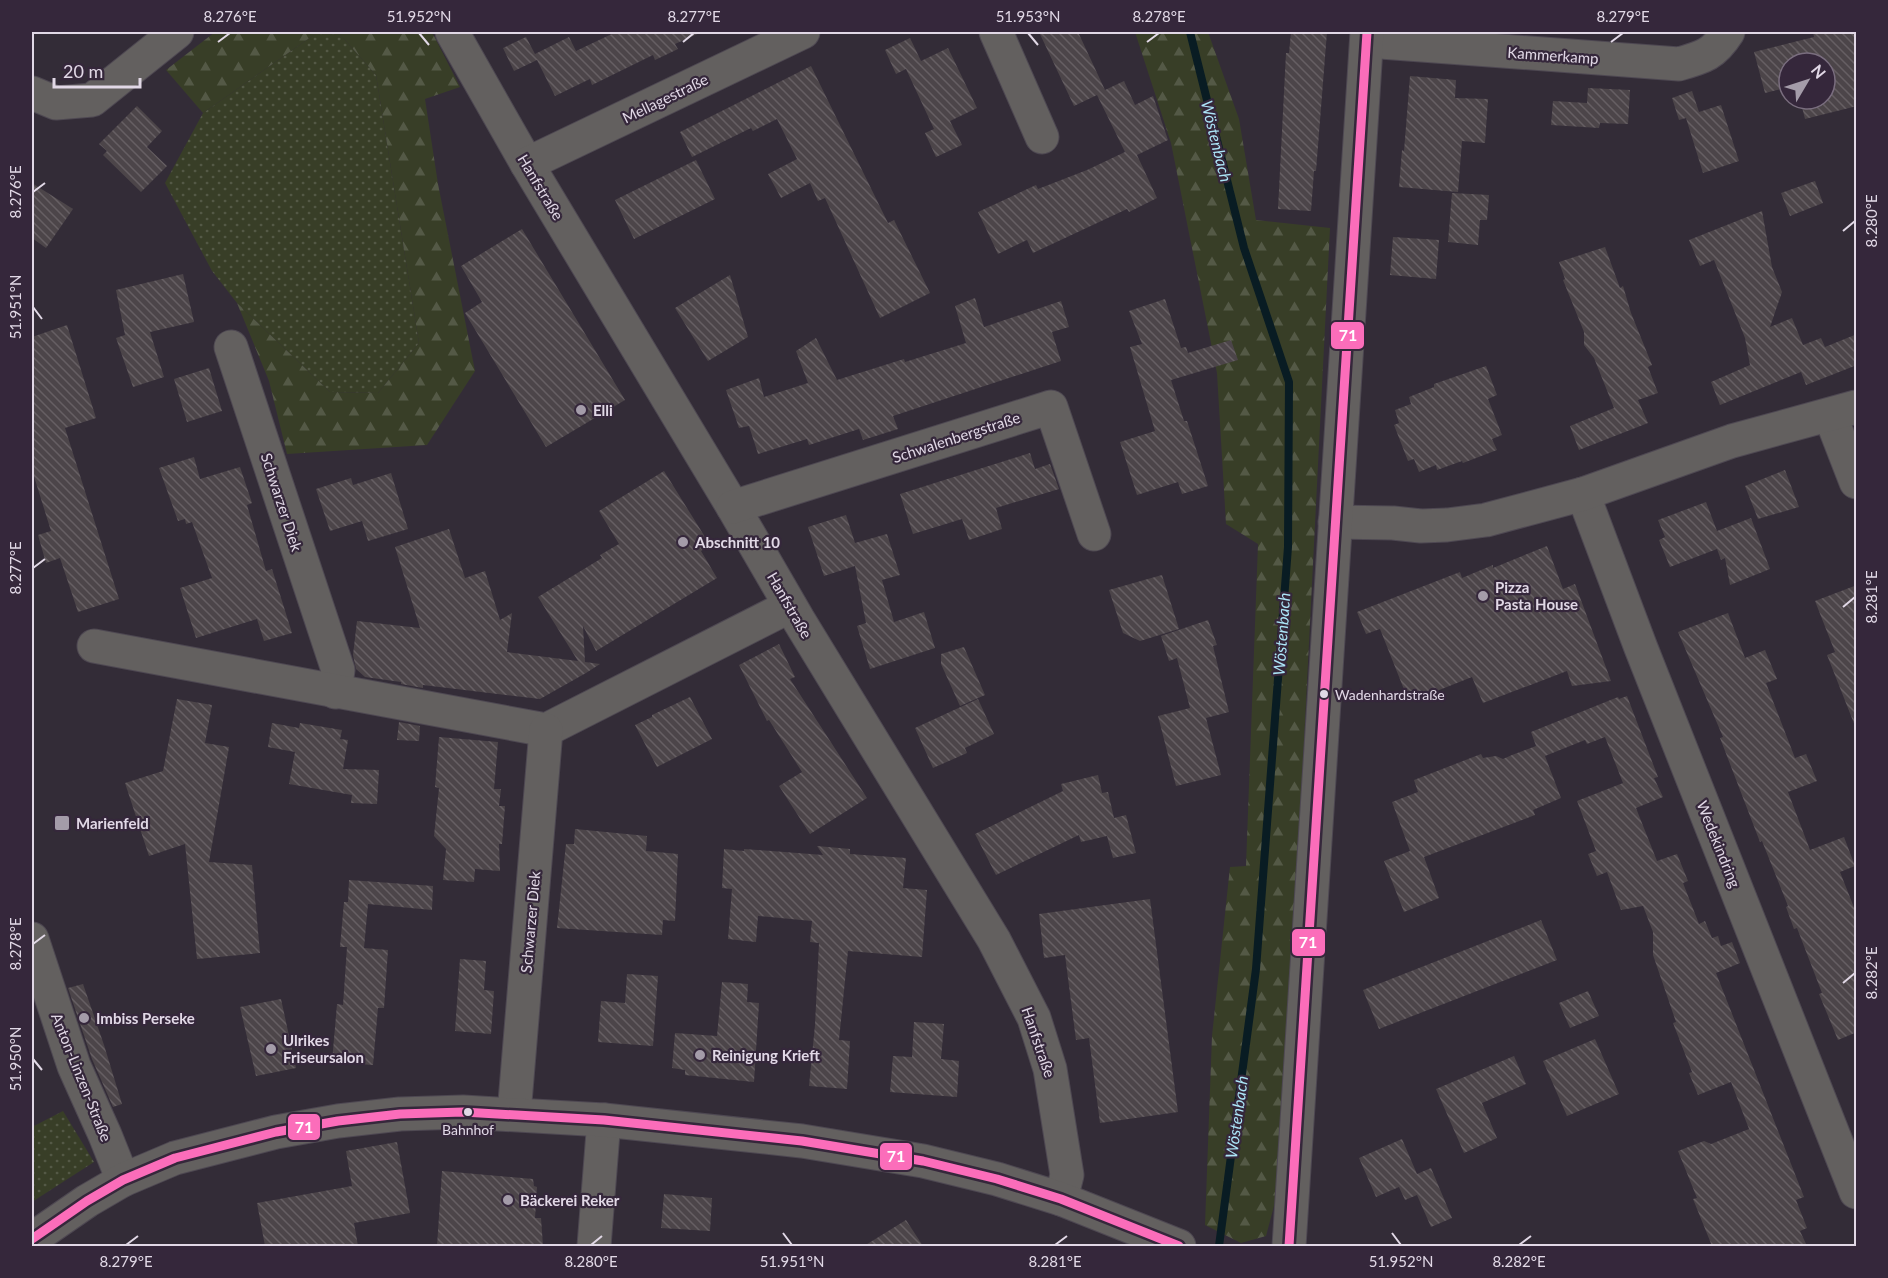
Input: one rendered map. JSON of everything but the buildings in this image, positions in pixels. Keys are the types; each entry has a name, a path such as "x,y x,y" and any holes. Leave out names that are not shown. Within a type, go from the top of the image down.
{"street":[{"name":"Hanfstraße","path":"452,32 527,164 790,606 994,940 1034,1018 1050,1069 1067,1175 1061,1199"},
{"name":"Mellagestraße","path":"527,164 803,32"},
{"path":"996,32 1042,137"},
{"name":"Kammerkamp","path":"1367,36 1679,64 1702,58 1719,46 1728,32"},
{"path":"1289,1246 1367,36"},
{"path":"32,93 56,103 92,100 156,38"},
{"name":"Schwarzer Diek","path":"231,347 338,670 334,692"},
{"name":"Schwalenbergstraße","path":"733,507 1051,407 1094,534"},
{"path":"1335,522 1421,526 1486,520 1583,494 1732,441 1843,411 1857,482"},
{"name":"Wedekindring","path":"1583,494 1641,648 1857,1192"},
{"path":"94,646 546,730 790,606"},
{"name":"Schwarzer Diek","path":"514,1114 546,730"},
{"name":"Anton-Linzen-Straße","path":"32,939 74,1066 123,1180"},
{"path":"32,1239 87,1201 123,1180 175,1158 276,1132 338,1121 400,1114 463,1112 604,1120 802,1141 923,1161 997,1179 1061,1199 1179,1246"},
{"path":"594,1246 604,1120"}],"green space":[{"path":"215,32 318,32 203,113 166,70"},
{"path":"318,32 338,32 376,75 419,343 378,393 330,392 237,303 212,271 165,183 203,113"},
{"path":"338,32 432,32 460,87 425,99 438,184 475,371 427,445 287,454 269,381 237,303 330,392 378,393 419,343 376,75"},
{"path":"1135,32 1208,32 1239,119 1256,220 1330,228 1282,1176 1266,1236 1241,1243 1205,1225 1212,1036 1230,867 1246,866 1258,544 1226,524 1217,373 1171,143"},
{"path":"63,1111 94,1162 32,1202 32,1127"}],"waterway":[{"name":"Wöstenbach","path":"1190,32 1244,248 1289,382 1288,547 1256,969 1219,1246"}],"transit line":[{"name":"71","path":"1289,1246 1367,32"},
{"name":"71","path":"32,1239 87,1201 123,1180 175,1158 276,1132 338,1121 400,1114 463,1112 604,1120 802,1141 923,1161 997,1179 1061,1199 1179,1246"}],"place":[{"name":"Elli","path":"581,410"},
{"name":"Abschnitt 10","path":"683,542"},
{"name":"Pizza Pasta House","path":"1483,596"},
{"name":"Wadenhardstraße","path":"1324,694"},
{"name":"Marienfeld","path":"62,823"},
{"name":"Imbiss Perseke","path":"84,1018"},
{"name":"Ulrikes Friseursalon","path":"271,1049"},
{"name":"Reinigung Krieft","path":"700,1055"},
{"name":"Bahnhof","path":"468,1112"},
{"name":"Bäckerei Reker","path":"508,1200"}]}
